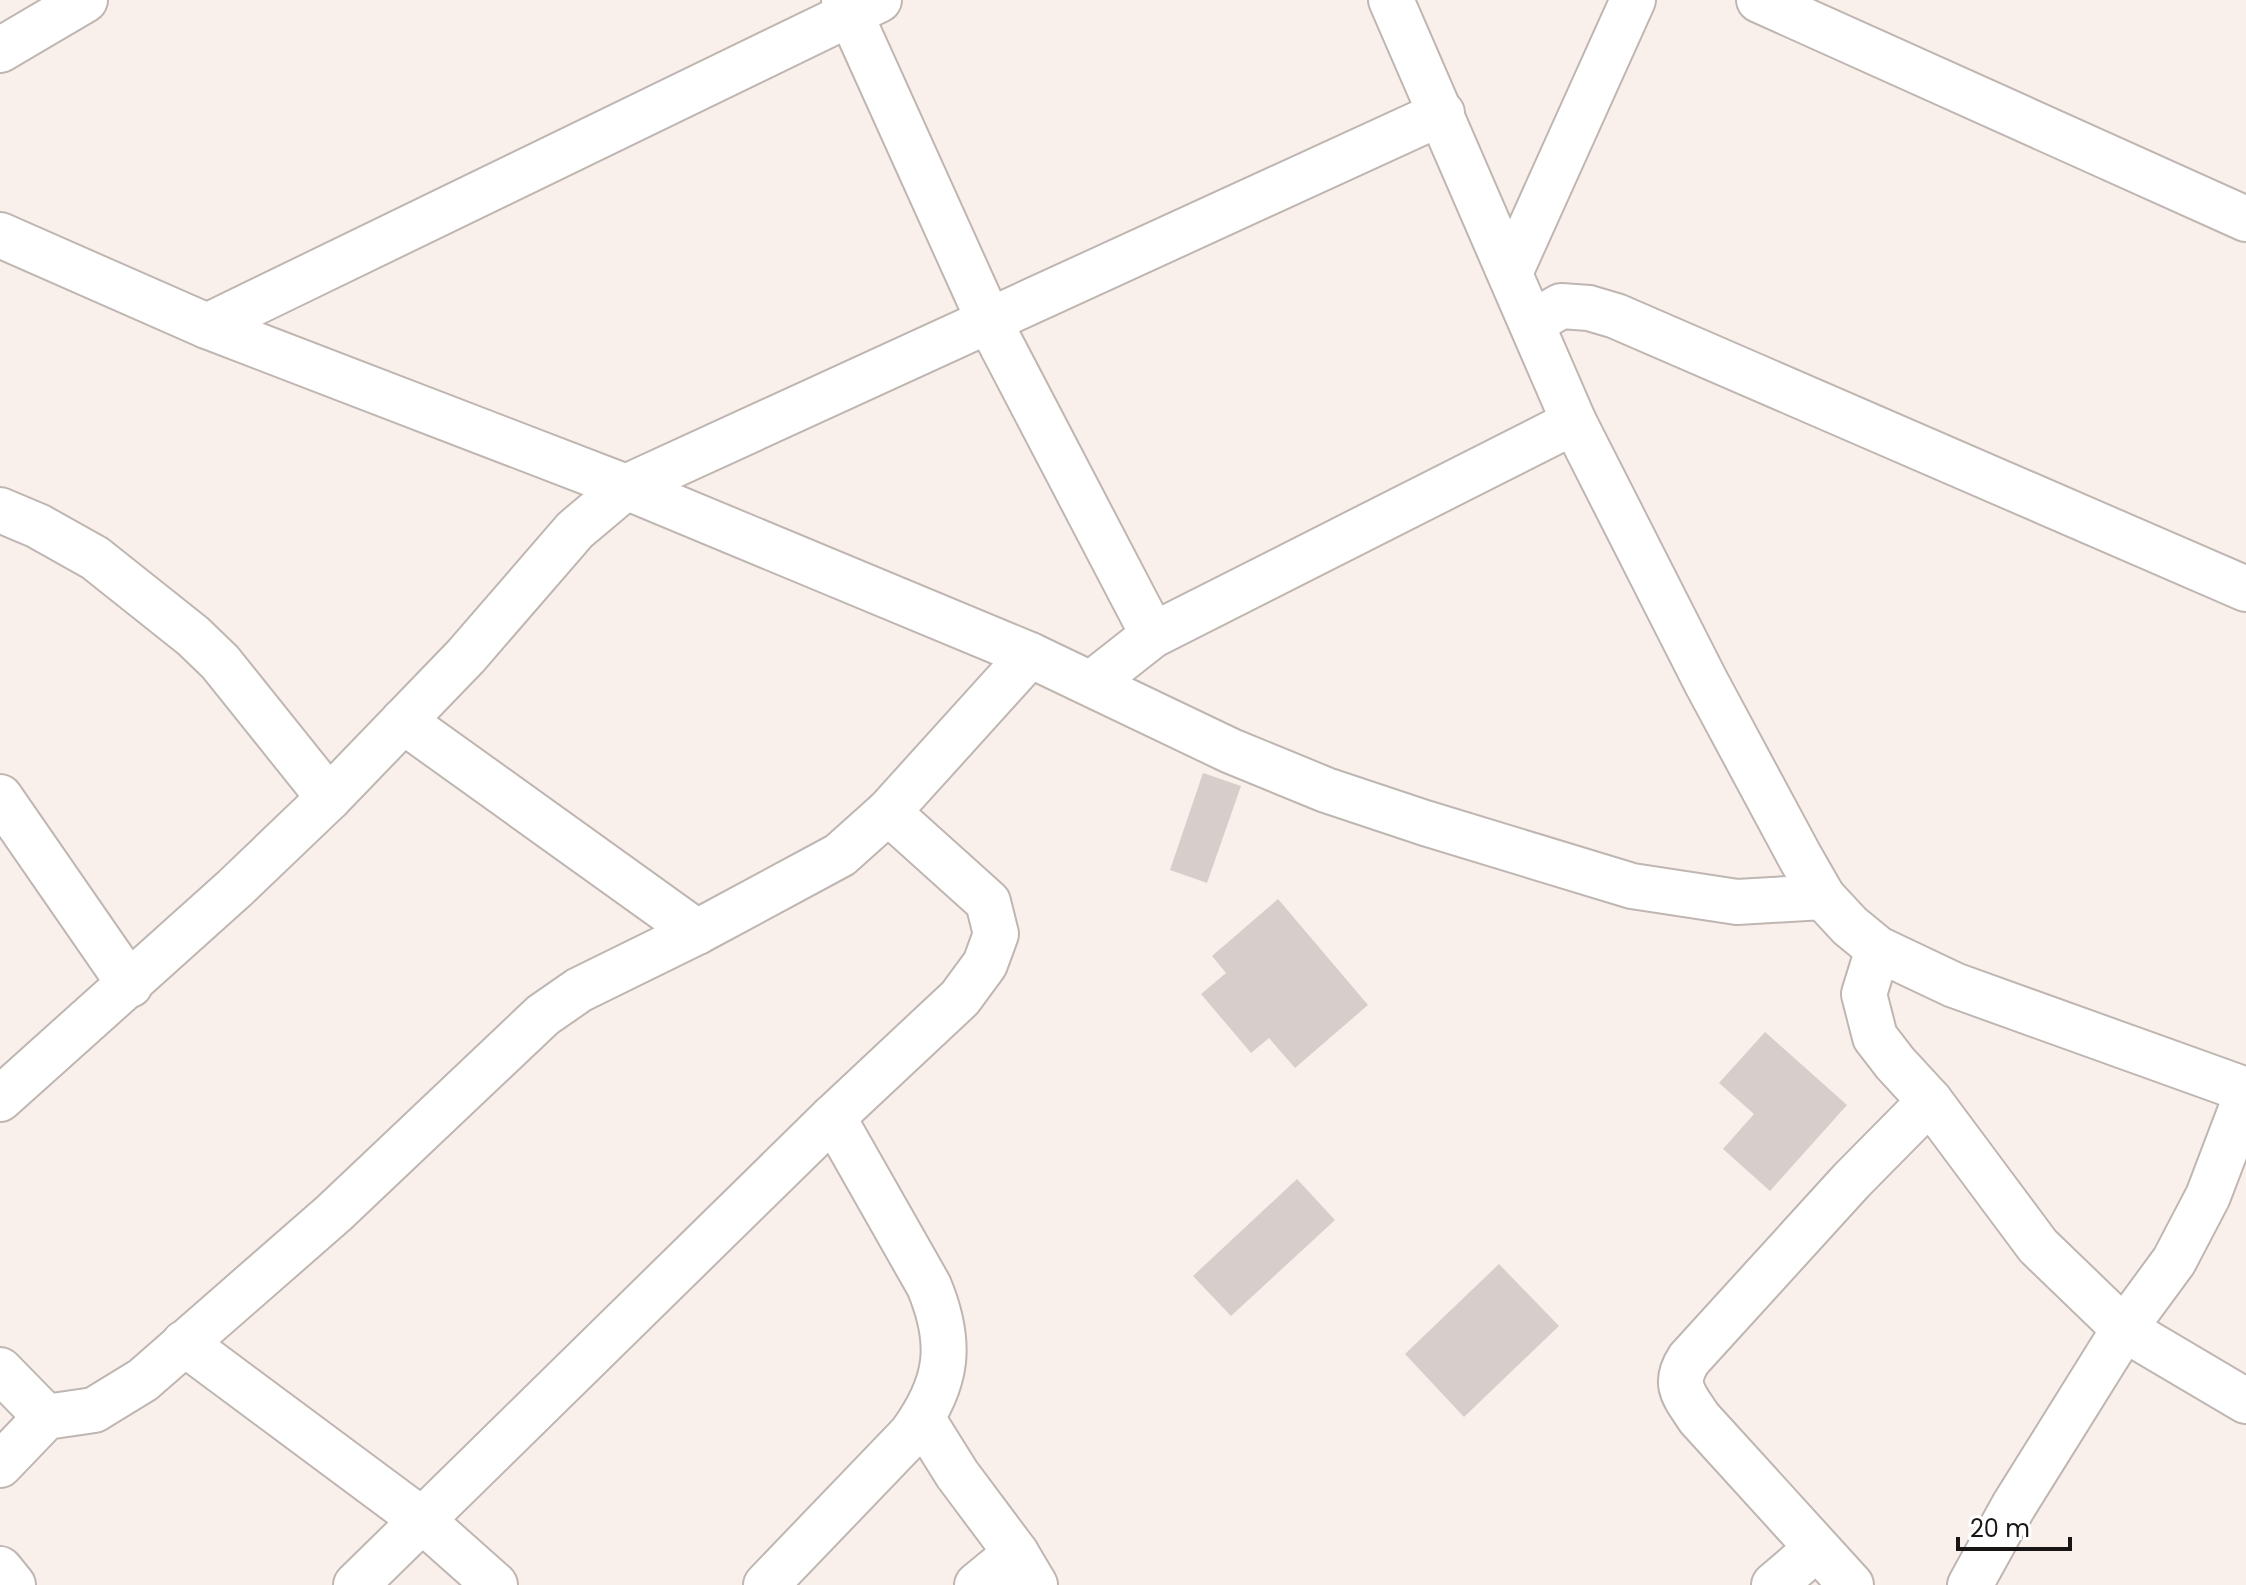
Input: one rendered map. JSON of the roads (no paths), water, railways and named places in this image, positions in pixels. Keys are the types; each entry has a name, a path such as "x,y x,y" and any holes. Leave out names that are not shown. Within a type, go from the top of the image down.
{"street":[{"path":"0,50 85,0"},
{"path":"1391,0 1574,422 1747,760 1823,897 1850,926 1878,949 1954,985 2246,1093 2208,1196 2174,1261 2124,1329 2013,1507 1970,1585"},
{"path":"1510,273 1633,0"},
{"path":"1759,0 2246,219"},
{"path":"207,326 857,4 989,321 1153,635"},
{"path":"0,1099 130,985 329,798 466,656 575,530 626,487 1442,113"},
{"path":"0,235 207,326 626,487 1030,655 1231,751 1326,790 1632,886 1737,902 1823,897"},
{"path":"1532,323 1561,306 1589,308 1616,316 2246,589"},
{"path":"1092,683 1153,635 1574,422"},
{"path":"0,510 38,526 95,558 193,636 220,662 329,798"},
{"path":"0,1465 46,1417 94,1410 143,1380 334,1213 543,1015 579,990 697,932 840,855 888,812 1030,655"},
{"path":"403,721 697,932"},
{"path":"0,797 130,985"},
{"path":"356,1585 833,1117 960,998 985,964 996,934 988,902 888,812"},
{"path":"1878,949 1864,994 1875,1037 1930,1101 2038,1246 2124,1329 2246,1401"},
{"path":"1851,1585 1699,1418 1682,1390 1680,1380 1682,1370 1852,1180 1930,1101"},
{"path":"766,1585 895,1452 922,1418 941,1382 945,1363 940,1313 929,1286 833,1117"},
{"path":"184,1343 422,1520 495,1585"},
{"path":"0,1370 46,1417"},
{"path":"922,1418 957,1474 1025,1569 977,1585"},
{"path":"1774,1585 1816,1549"},
{"path":"0,1569 13,1585"}]}
